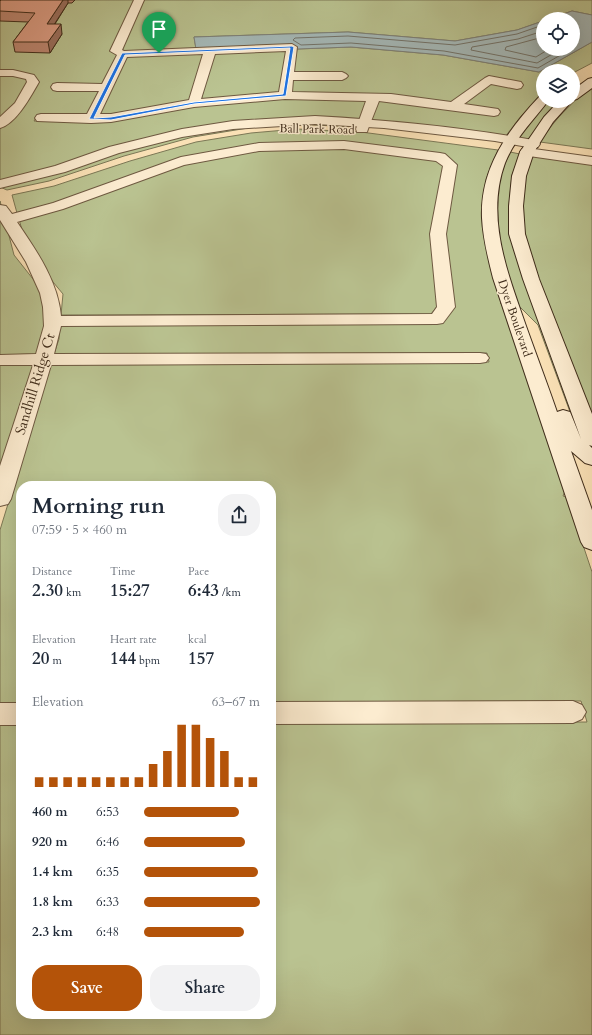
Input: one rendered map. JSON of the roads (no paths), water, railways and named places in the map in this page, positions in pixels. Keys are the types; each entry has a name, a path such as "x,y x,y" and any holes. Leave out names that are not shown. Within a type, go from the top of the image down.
{"street":[{"path":"139,0 116,50 123,54 292,47 285,95"},
{"path":"194,103 210,50"},
{"path":"91,119 123,54"},
{"path":"0,73 13,73 30,77 34,82 20,105 0,124"},
{"path":"288,76 342,76"},
{"path":"454,106 490,80 517,85"},
{"path":"580,91 592,82"},
{"path":"57,87 107,88"},
{"path":"41,118 111,118 194,103 285,95 374,97 494,112"},
{"path":"363,126 374,97"},
{"name":"Dyer Boulevard","path":"536,107 526,117 507,144 492,180 489,206 492,238 501,278 510,305 583,494 592,542"},
{"name":"Dyer Boulevard","path":"559,108 548,120 530,148 519,176 516,206 517,234 531,279 592,440"},
{"name":"Ball Park Road","path":"0,184 60,169 114,150 182,133 233,124 315,120 507,144 592,162"},
{"name":"Ball Park Road","path":"0,194 51,183 127,158 194,139 249,130 297,126 363,126"},
{"path":"4,214 58,206 181,161 259,147 344,145 440,157 450,165 438,234 446,307 437,319 53,321"},
{"name":"Ball Park Road","path":"530,148 592,152"},
{"name":"Sandhill Ridge Ct","path":"0,499 50,339 53,321 50,298 41,275 4,214"},
{"path":"510,305 530,326 572,441 592,459"},
{"path":"0,360 480,358"},
{"path":"276,713 573,712"},
{"path":"0,714 16,714"}],"water":[{"path":"580,13 592,15 592,42 580,49"},
{"path":"536,23 536,56 567,56 553,64 536,64 536,71 443,55 351,47 297,49 196,49 194,37 348,32 455,41 517,30"}]}
